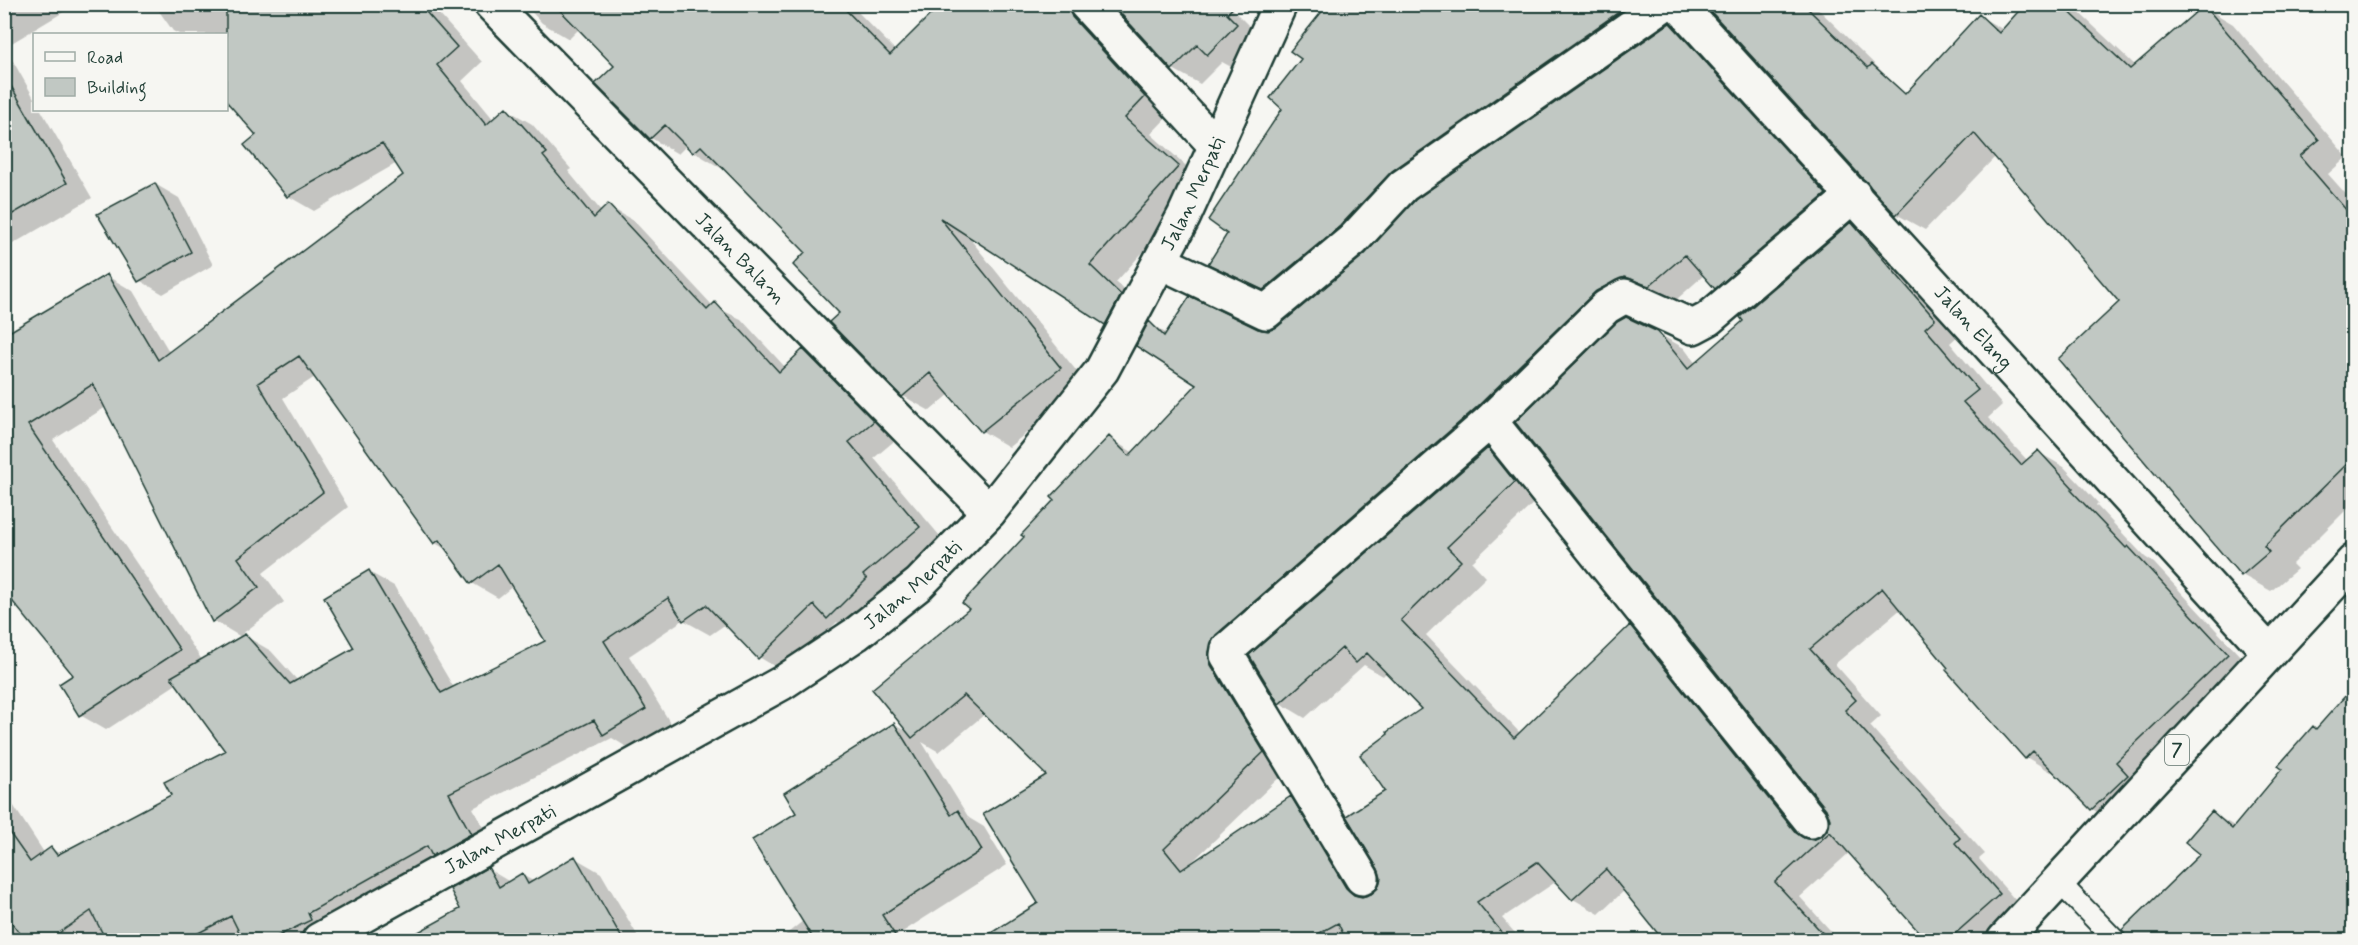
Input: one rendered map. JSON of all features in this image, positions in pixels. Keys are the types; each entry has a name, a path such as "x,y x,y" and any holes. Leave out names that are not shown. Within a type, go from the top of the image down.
{"main road":[{"name":"Jalan Balam","path":"491,4 989,512"},
{"path":"1086,4 1216,146"},
{"name":"Jalan Merpati","path":"319,940 782,683 856,634 919,584 989,512 1102,370 1161,262 1280,4"},
{"path":"1161,262 1266,312 1353,240 1403,186 1664,4"},
{"name":"Jalan Elang","path":"1678,4 2268,651"},
{"path":"1362,878 1227,655 1228,649 1490,421 1606,307 1625,296 1693,327 1708,319 1854,195"},
{"path":"1490,421 1811,821"},
{"name":"7","path":"2004,940 2268,651 2354,561"}],"lane":[{"path":"2058,881 2115,940"}],"building":[{"path":"226,4 419,4 457,47 437,65 486,125 506,107 547,153 543,156 594,218 608,204 707,310 715,302 779,372 803,349 874,421 849,442 920,527 863,575 867,579 827,619 814,605 758,659 706,605 683,621 668,598 604,641 646,709 603,735 594,720 449,793 471,834 432,856 427,846 308,913 311,920 270,940 243,940 231,916 185,940 106,940 91,911 49,940 25,940 4,912 4,825 30,862 51,847 57,855 171,795 164,782 225,751 171,677 245,634 290,684 354,648 324,597 369,570 441,693 545,641 498,564 471,584 439,540 434,544 299,356 258,383 323,492 238,558 259,587 212,622 93,384 28,425 180,650 79,716 59,684 73,675 4,591 4,335 107,274 158,360 403,175 382,143 287,197 244,145 256,135 228,103 228,33 226,33"},
{"path":"554,4 840,4 890,55 941,4 1068,4 1072,17 1145,97 1125,118 1179,166 1090,265 1121,295 1105,325 940,218 1061,368 981,432 930,373 902,397 829,322 839,313 793,265 805,252 701,146 693,153 665,125 650,139 595,84 614,66"},
{"path":"1112,4 1236,4 1227,14 1237,24 1207,55 1197,45 1172,70"},
{"path":"1328,4 1630,4 1392,171 1340,226 1263,290 1208,264 1227,234 1208,220 1282,109 1270,98 1301,59 1290,51"},
{"path":"1704,4 1803,4 1868,68 1872,64 1905,94 1979,14 1999,33 2025,4 2061,4 2130,69 2204,5 2319,140 2300,156 2354,219 2354,457 2264,546 2269,552 2241,576 2058,359 2119,302 1974,133 1896,215"},
{"path":"1670,23 1826,194 1715,289 1685,255 1649,286 1624,277 1596,291 1477,407 1216,635 1209,652 1211,665 1264,752 1164,849 1181,870 1291,796 1346,888 1354,895 1362,897 1378,888 1381,878 1378,869 1346,816 1385,791 1360,755 1388,734 1387,732 1421,709 1367,653 1356,663 1342,648 1279,704 1249,655 1488,448 1515,482 1447,547 1461,561 1401,620 1514,738 1630,625 1796,833 1813,840 1823,835 1829,827 1830,819 1826,809 1515,422 1617,322 1626,317 1658,332 1688,369 1743,321 1740,317 1851,222 1935,319 1925,328 1978,390 1963,402 2021,465 2038,450 2073,488 2071,490 2126,548 2128,546 2228,654 2116,762 2128,775 2091,810 2033,751 2025,759 1946,670 1948,668 1882,588 1810,649 1856,700 1845,710 1960,838 1955,843 2000,894 1948,940 1926,940 1830,832 1775,882 1829,940 1663,940 1606,869 1572,900 1537,862 1477,902 1508,940 1346,940 1338,923 1307,940 980,940 1038,903 983,814 1046,775 964,695 912,738 872,689 969,609 962,603 1024,537 1021,535 1054,500 1051,497 1109,436 1129,456 1196,385 1136,346 1149,321 1164,336 1190,296 1258,329 1268,331 1277,327 1365,254 1415,200"},
{"path":"4,74 67,183 4,219"},
{"path":"155,183 191,252 138,282 97,214"},
{"path":"2354,686 2354,940 2127,940 2122,930 2200,854 2185,842 2212,811 2232,829 2282,769 2278,766 2313,726 2316,729"},
{"path":"894,723 951,815 958,810 982,850 882,915 898,940 814,940 752,840 796,813 784,793"},
{"path":"575,856 623,940 404,940 460,909 450,889 488,867 499,887 522,873 528,884"}]}
